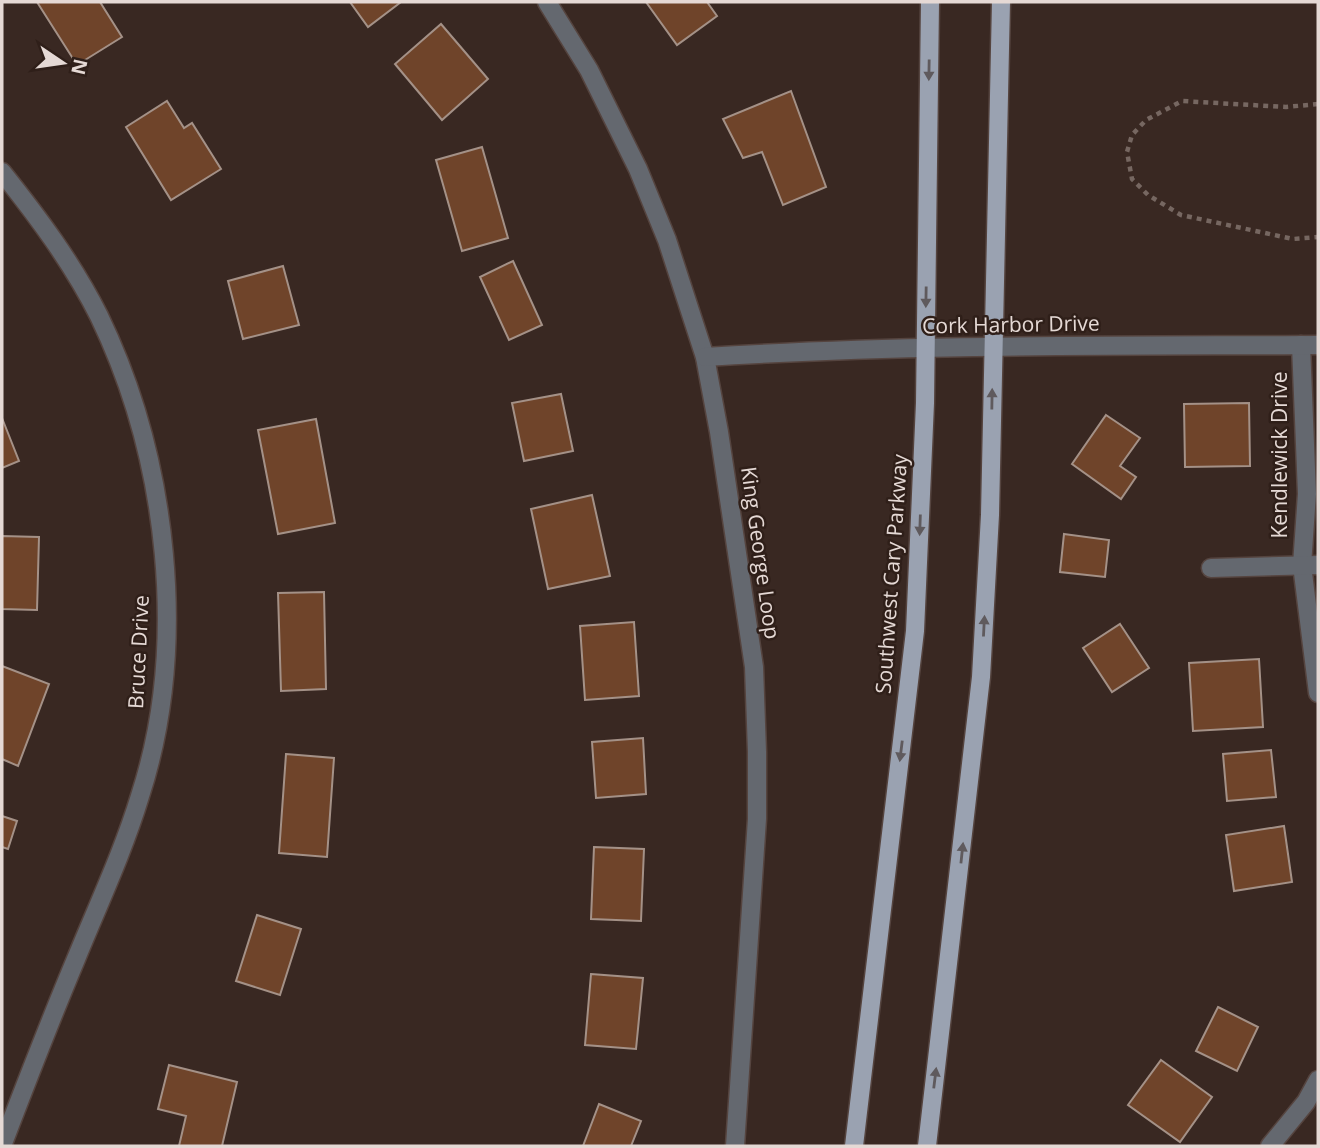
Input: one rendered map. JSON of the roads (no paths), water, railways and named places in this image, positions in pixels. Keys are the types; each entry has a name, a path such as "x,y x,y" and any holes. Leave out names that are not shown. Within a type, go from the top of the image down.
{"main road":[{"name":"Southwest Cary Parkway","path":"854,1146 915,631 926,349 930,2"},
{"path":"927,1146 981,677 990,515 1001,2"}],"street":[{"name":"King George Loop","path":"547,2 589,70 638,169 667,240 705,357 719,432 745,596 756,711 757,819 735,1146"},
{"name":"Bruce Drive","path":"2,172 41,222 73,270 99,316 134,404 157,499 166,634 158,718 141,795 2,1146"},
{"name":"Cork Harbor Drive","path":"705,357 797,351 1310,345"},
{"name":"Kendlewick Drive","path":"1310,345 1307,494 1318,693"},
{"name":"Kendlewick Drive","path":"1211,568 1310,565"},
{"path":"1270,1146 1306,1102 1318,1080"}]}
